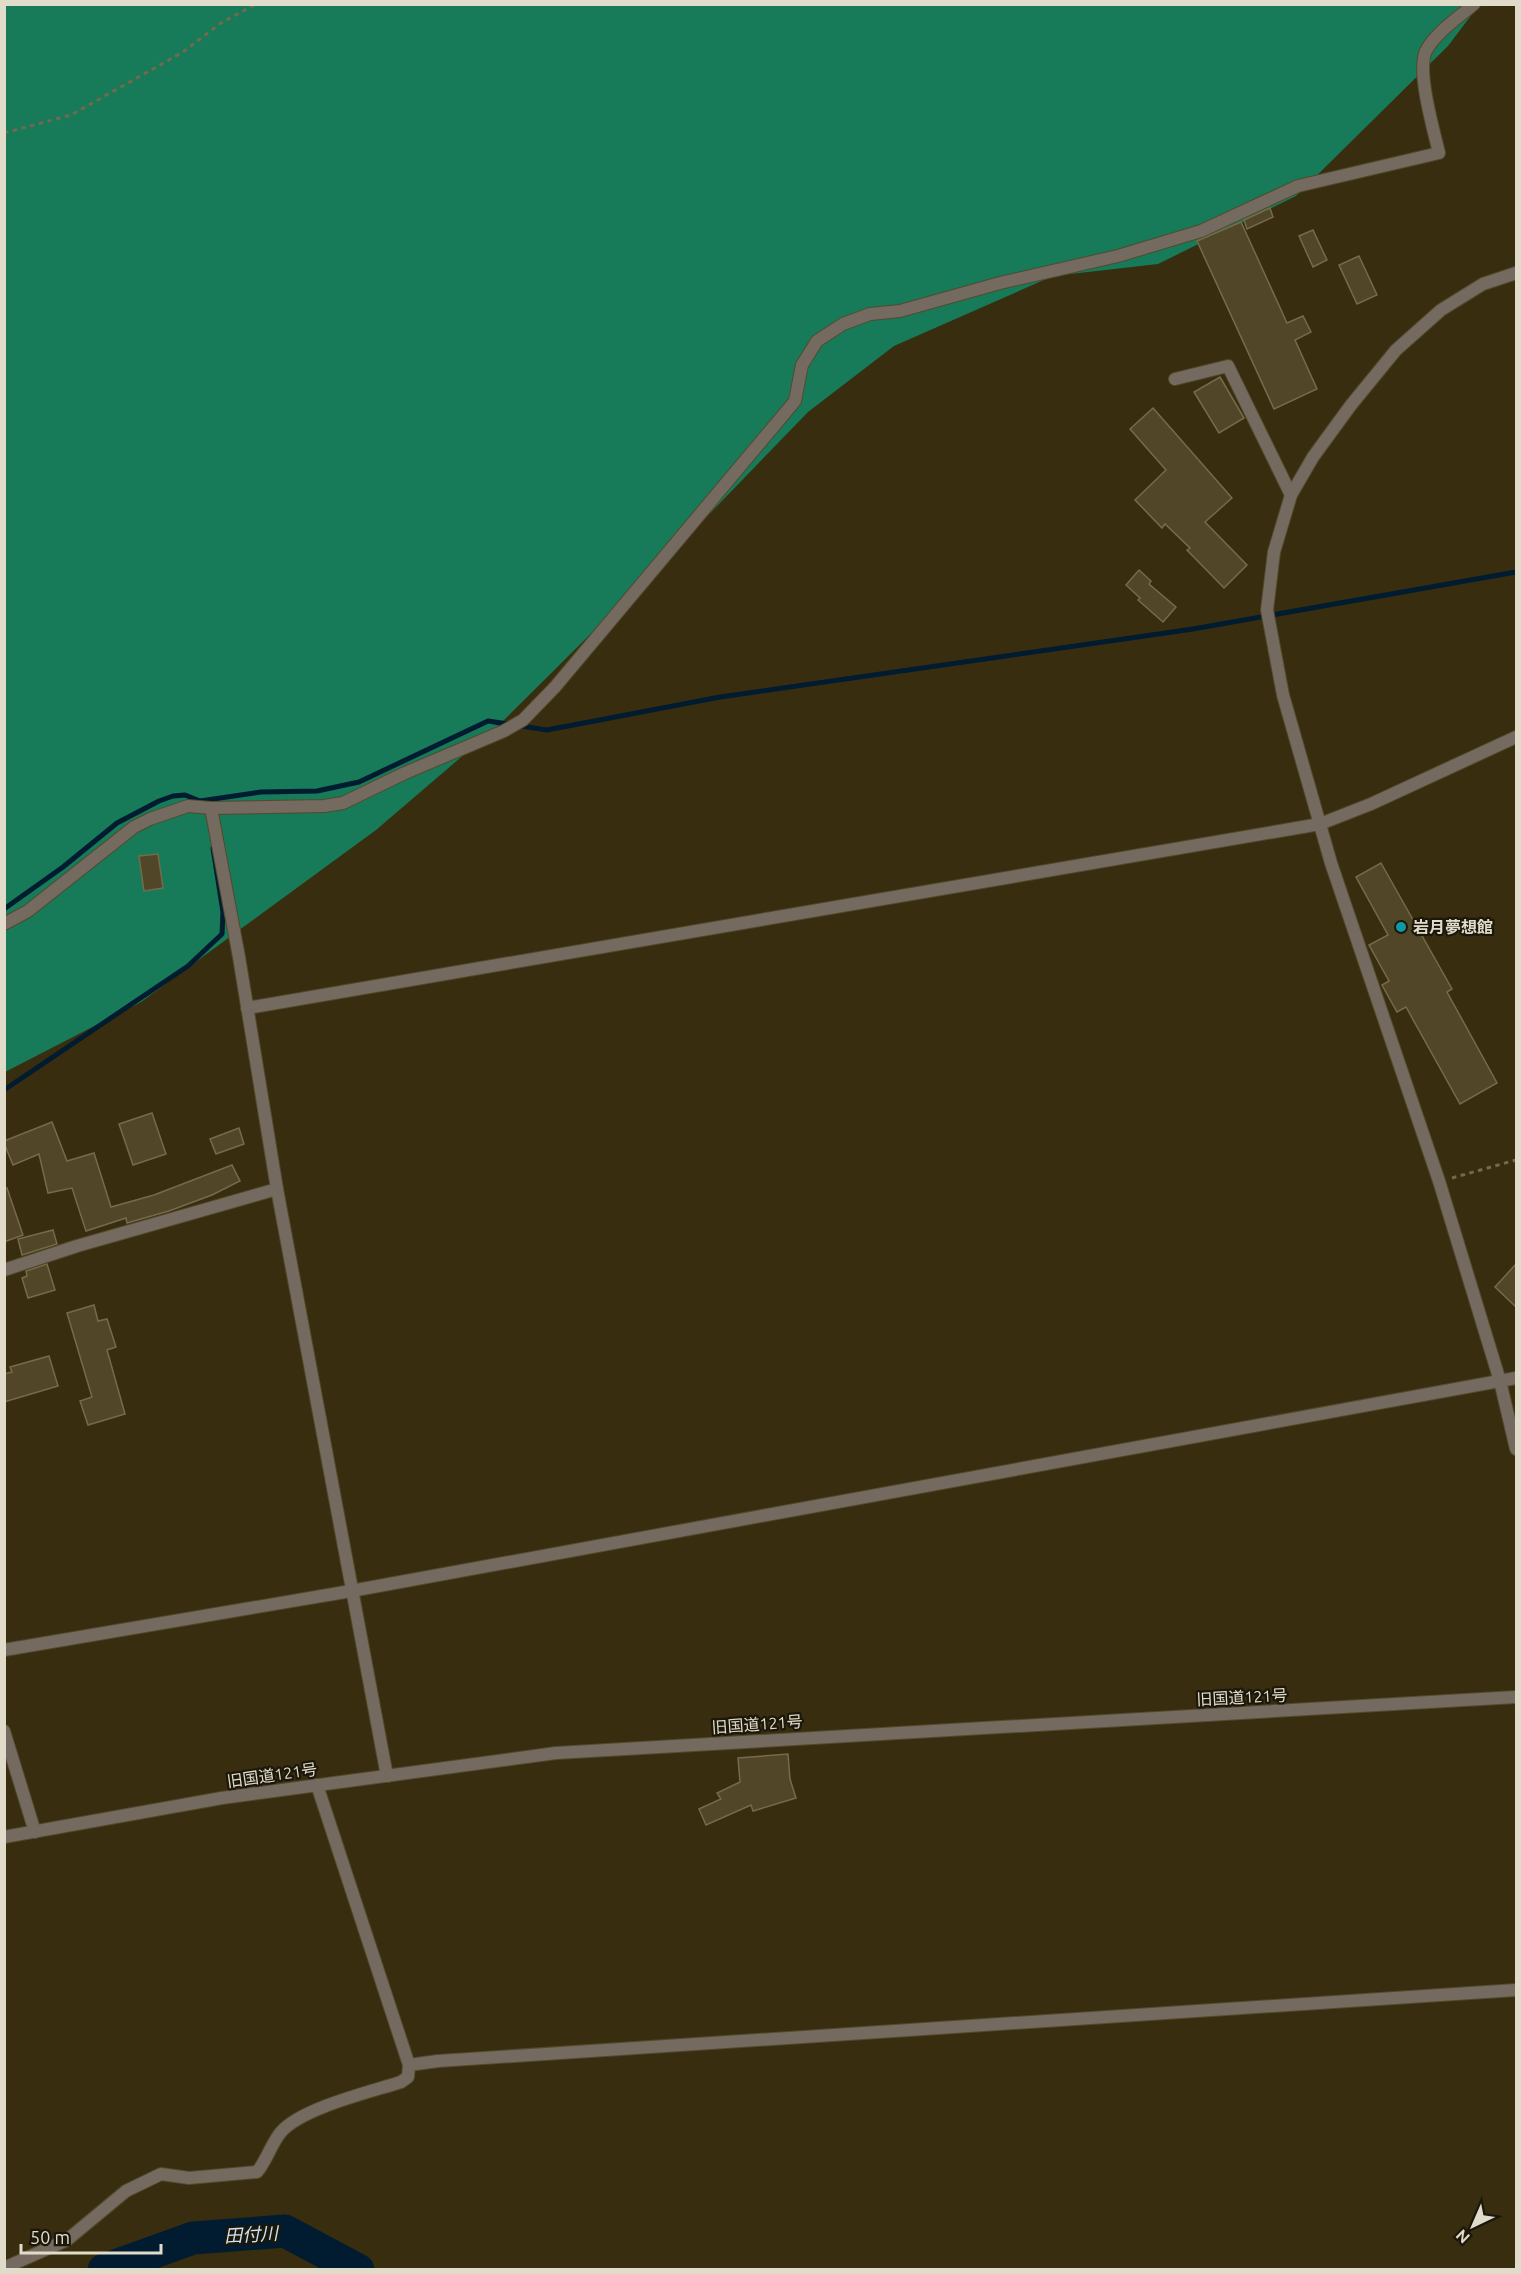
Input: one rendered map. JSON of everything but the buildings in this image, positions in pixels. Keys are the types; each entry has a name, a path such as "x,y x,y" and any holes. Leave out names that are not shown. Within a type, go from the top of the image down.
{"street":[{"path":"4,924 28,911 134,827 181,808 188,806 211,808 324,806 343,803 504,731 523,720 555,687 795,401 802,364 817,341 843,324 870,314 900,311 1000,283 1118,256 1201,231 1298,186 1439,153 1427,104 1423,61 1425,51 1444,29 1474,4"},
{"path":"1516,273 1483,284 1441,310 1396,350 1313,457 1291,495 1274,552 1267,610 1283,695 1335,875 1439,1181 1500,1381 1516,1449"},
{"path":"1175,379 1228,366 1291,495"},
{"path":"247,1008 1320,824 1371,804 1516,737"},
{"path":"211,808 277,1189 387,1776"},
{"path":"4,1270 77,1246 277,1189"},
{"path":"4,1650 351,1591 1516,1378"},
{"name":"旧国道121号","path":"4,1837 222,1798 556,1753 1516,1697"},
{"path":"4,1731 35,1832"},
{"path":"4,2268 67,2240 126,2191 161,2174 189,2178 257,2172 281,2133 299,2118 408,2078 409,2065 317,1785"},
{"path":"409,2065 438,2061 1516,1990"}],"path":[{"path":"4,133 71,115 183,52 221,23 256,4"},
{"path":"1439,1181 1516,1160"}],"green space":[{"path":"5,5 1479,5 1448,46 1296,196 1158,264 1053,276 894,346 808,412 661,564 501,723 376,830 141,1002 5,1072"}],"waterway":[{"path":"4,909 63,867 117,823 159,801 185,795 200,801 261,792 317,791 359,782 488,721 547,730 720,697 1193,629 1516,572"},
{"path":"4,1090 188,966 222,934 223,912 213,848"},
{"name":"田付川","path":"104,2270 193,2238 285,2231 358,2270"}],"place":[{"name":"岩月夢想館","path":"1401,927"}]}
